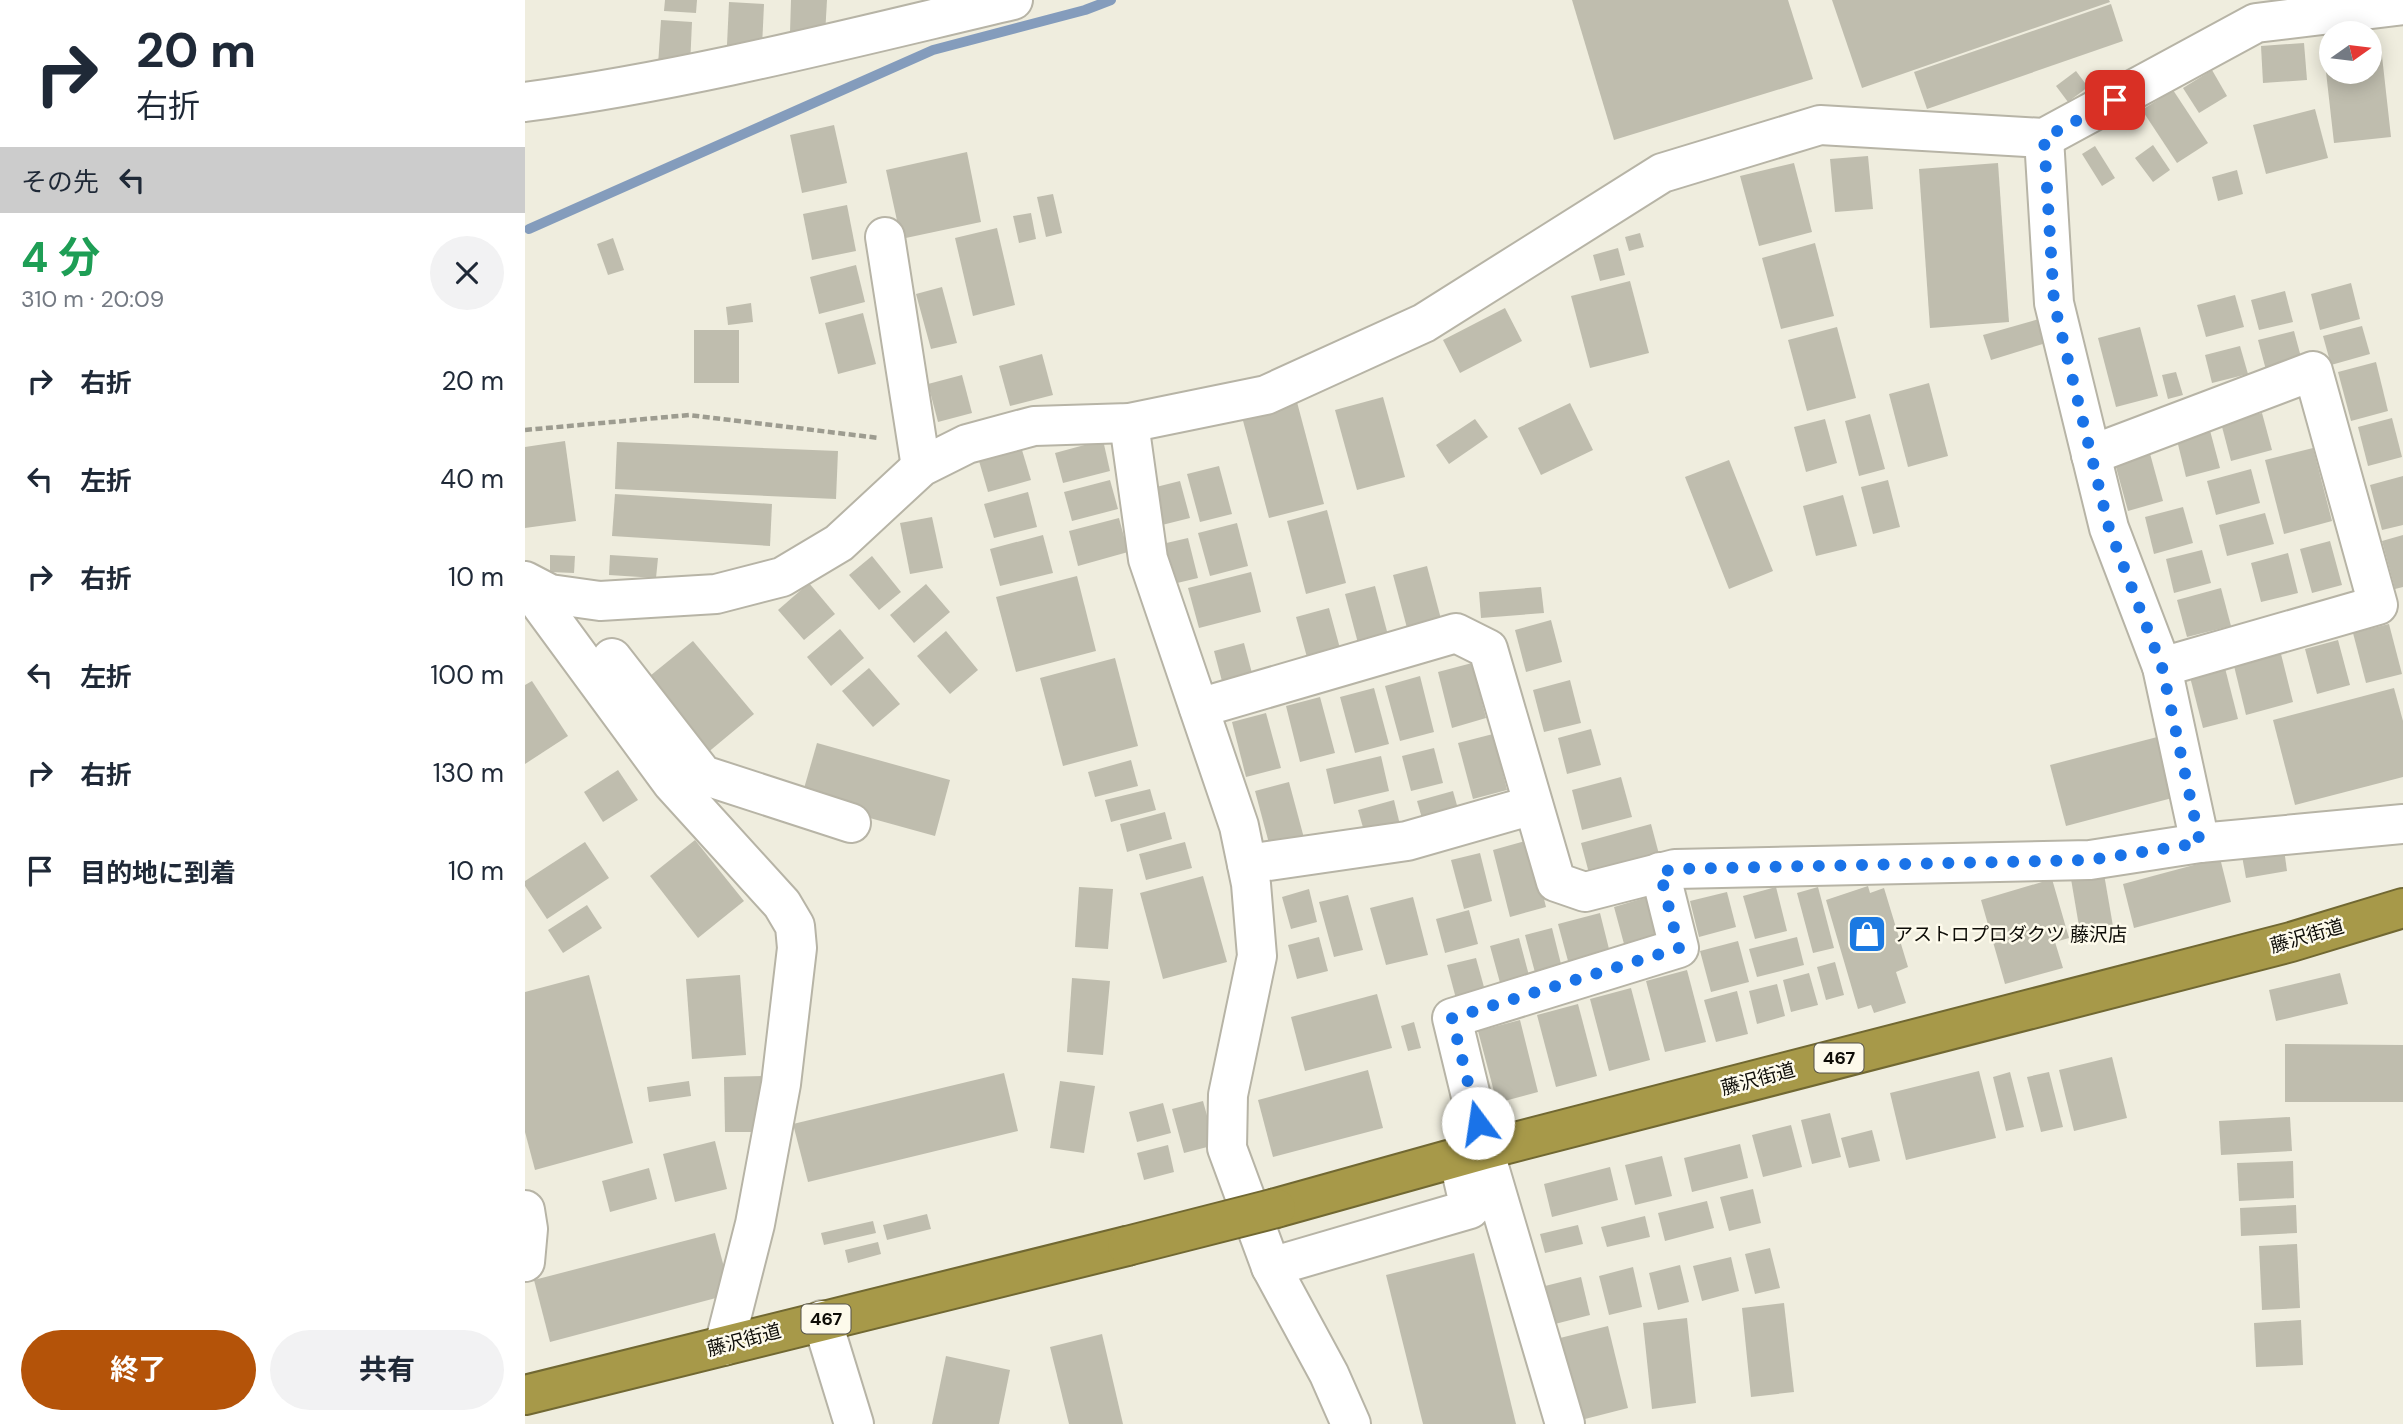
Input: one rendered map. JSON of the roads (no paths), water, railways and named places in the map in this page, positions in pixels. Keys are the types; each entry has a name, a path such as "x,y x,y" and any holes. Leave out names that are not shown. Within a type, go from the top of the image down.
{"highway":[{"name":"藤沢街道","path":"525,1395 1276,1208 1471,1154 2291,942 2403,908"}],"street":[{"path":"525,102 607,91 732,66 1013,0"},
{"path":"525,582 550,594 600,601 716,594 782,577 839,542 919,455 1034,426 1129,423 1266,396 1424,323 1662,173 1820,125 2044,138 2256,23 2403,5"},
{"path":"2044,138 2054,303 2109,528 2162,667 2200,843"},
{"path":"885,237 919,455"},
{"path":"2091,455 2313,371 2378,605 2162,667"},
{"path":"1129,423 1149,559 1238,826 1247,864 1257,956 1228,1095 1227,1148 1271,1267 1329,1374 1351,1424"},
{"path":"525,582 672,783 782,904 795,926 797,947 781,1084 755,1224 724,1346"},
{"path":"564,595 703,775 851,823"},
{"path":"1199,708 1456,633 1488,649 1556,881 1585,892 1675,869 2090,860 2200,843 2403,824"},
{"path":"1247,864 1408,841 1533,805"},
{"path":"1271,1267 1470,1209 1471,1154 1452,1018 1679,948 1660,872"},
{"path":"1471,1154 1565,1424"},
{"path":"525,1210 528,1228 525,1262"},
{"path":"822,1320 854,1424"}],"waterway":[{"path":"529,229 933,50 1085,10 1111,0"}],"place":[{"name":"アストロプロダクツ 藤沢店","path":"1867,934"}]}
